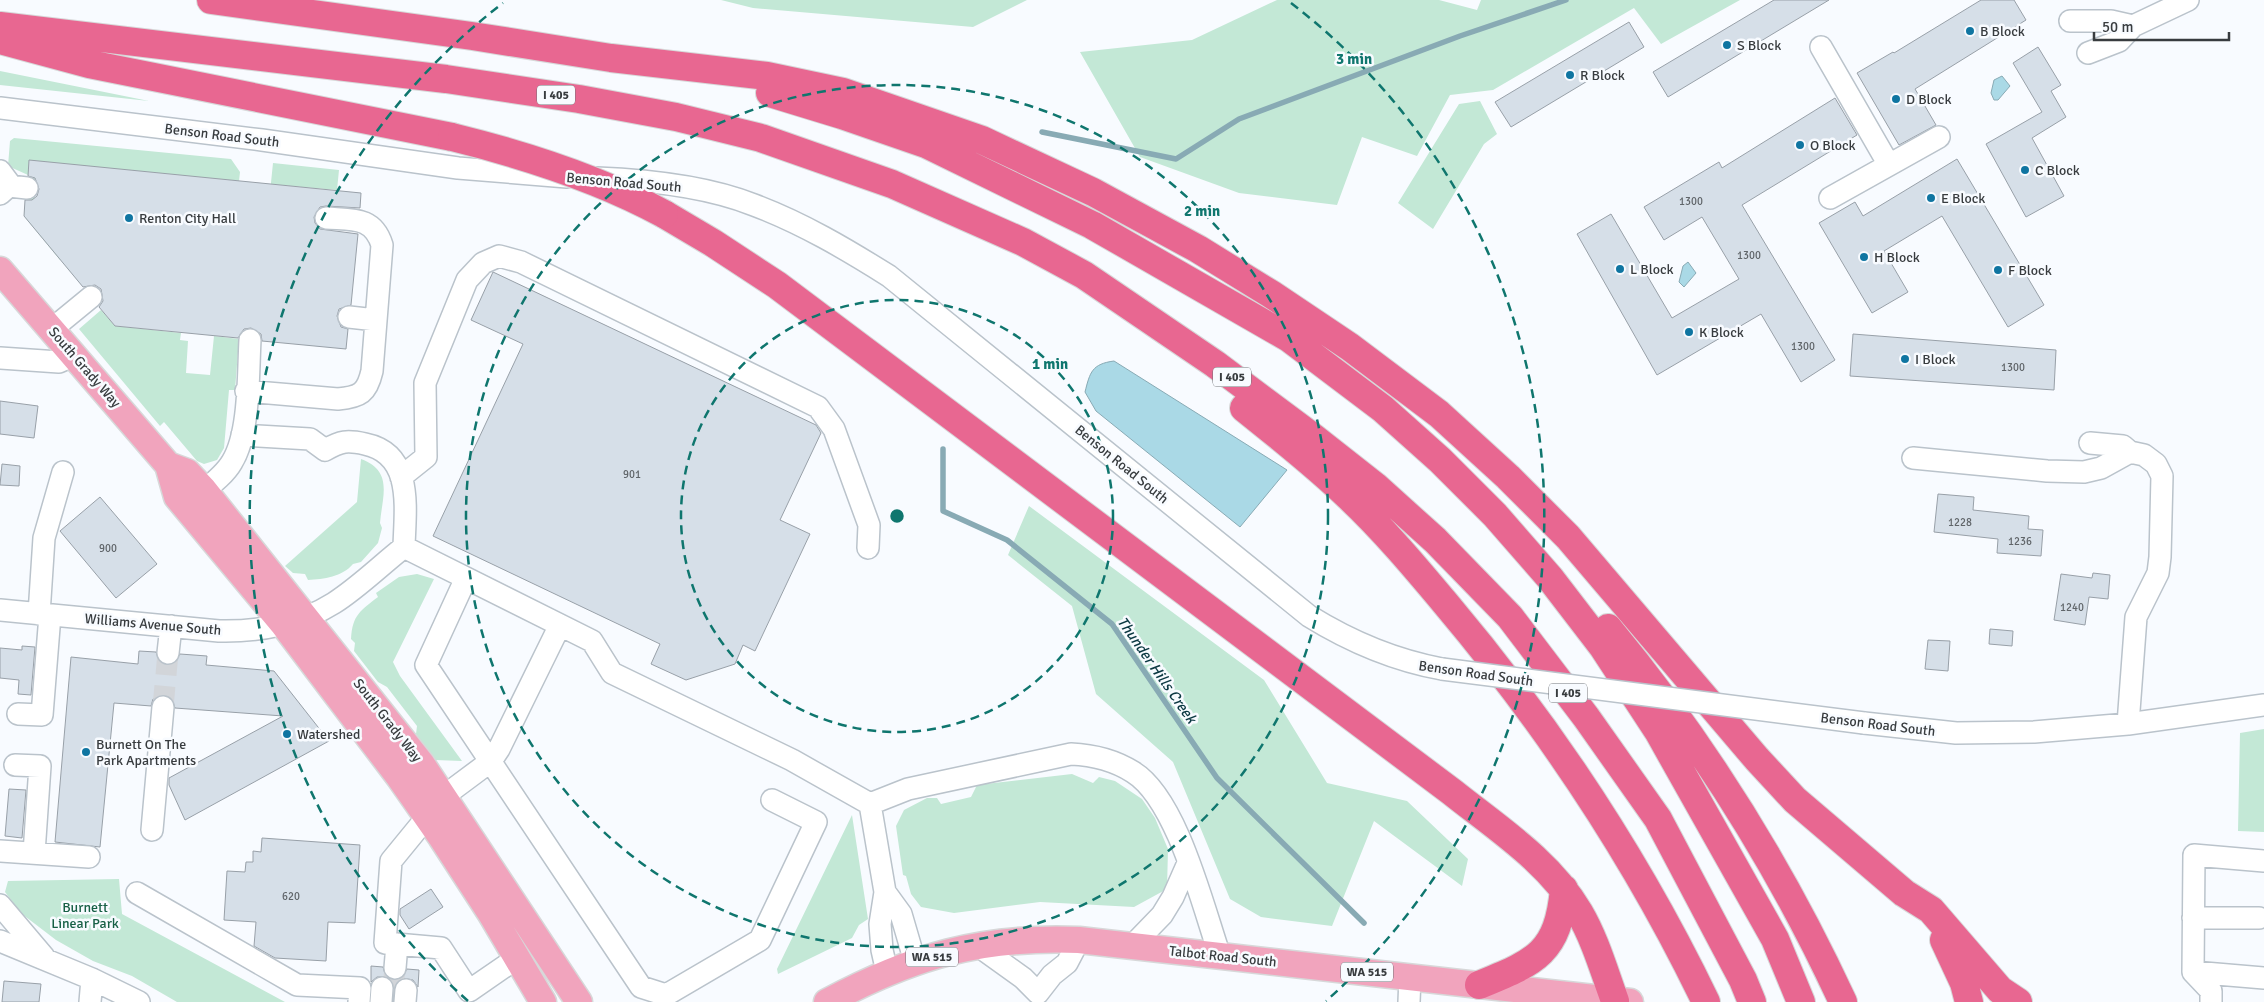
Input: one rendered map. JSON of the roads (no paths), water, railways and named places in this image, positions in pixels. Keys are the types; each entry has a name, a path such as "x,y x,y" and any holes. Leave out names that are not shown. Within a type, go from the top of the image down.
{"highway":[{"path":"211,0 472,36 611,58 766,76 843,92 982,140 1093,192 1198,249 1271,294 1350,347 1439,414 1508,477 1568,538 1757,759 1795,800 1904,893 1931,910 2000,990 2018,1002"},
{"name":"I 405","path":"0,26 446,79 579,99 676,117 761,138 892,184 1022,242 1084,275 1215,364 1375,486 1435,540 1503,610 1580,710 1658,819 1752,1002"},
{"path":"0,40 89,64 487,145 561,168 604,186 664,214 713,242 777,285 1452,792 1542,863 1564,889 1583,921 1620,1002"},
{"path":"611,58 753,87 926,144 1092,225 1148,256 1289,338 1383,409 1440,460 1495,515 1550,578 1603,647 1658,731 1775,938 1801,1002"},
{"path":"1084,275 1154,341 1234,400 1299,452 1350,497 1397,546 1476,639 1538,721 1636,868 1677,943 1706,1002"},
{"path":"1550,578 1606,626 1646,675 1691,736 1750,827 1823,959 1843,1002"},
{"path":"1479,985 1518,969 1546,948 1560,919 1564,889"},
{"path":"1904,893 1945,942 1964,983 1969,1002"}],"main road":[{"name":"South Grady Way","path":"0,270 168,465 177,497 294,621 346,665 444,796 579,1002"},
{"name":"South Grady Way","path":"168,465 188,472 200,494 294,621 367,734 427,817 491,914 543,1002"},
{"name":"Talbot Road South","path":"828,1002 887,972 915,962 977,945 1017,940 1079,940 1220,956 1410,990 1479,985 1620,1002"}],"street":[{"path":"2088,53 2119,41 2134,26 2188,0"},
{"path":"2070,21 2111,21 2134,26"},
{"path":"1821,47 1889,165"},
{"name":"Benson Road South","path":"0,108 262,140 458,168 545,176 611,178 664,184 753,204 841,246 889,276 1309,616 1334,631 1398,660 1442,669 1934,732 1994,734 2034,732 2128,724 2264,705"},
{"path":"1830,198 1939,137"},
{"path":"246,391 338,399 353,398 364,392 369,383 382,244 379,234 366,223 326,218"},
{"path":"401,477 426,457 425,383 467,280 483,263 499,256 521,262 818,407 834,428 869,525 868,548"},
{"path":"52,329 90,297"},
{"path":"349,317 376,320"},
{"path":"200,494 232,464 241,444 250,340"},
{"path":"0,358 59,362 75,355"},
{"path":"242,435 310,439 325,450 338,442 351,441 377,446 398,467 406,491 404,547 592,642 612,673 792,760 870,804 908,790 1071,754 1098,756 1134,772 1156,793 1175,826 1220,956"},
{"path":"2090,443 2123,446 2130,452 2144,455 2156,464 2162,476 2158,573 2136,617 2128,724"},
{"path":"1913,458 2047,471 2084,472 2101,468 2130,452"},
{"path":"18,714 42,715 45,614 44,538 63,472"},
{"name":"Williams Avenue South","path":"0,610 240,632 294,621 334,602 404,547"},
{"path":"466,578 426,665 641,987 666,995 760,940 816,822 772,800"},
{"path":"444,796 491,761 499,749 560,625"},
{"path":"168,653 171,626"},
{"path":"152,830 163,707"},
{"path":"15,764 40,766 34,853"},
{"path":"870,804 885,892 880,924 882,950 887,972"},
{"path":"394,988 398,944 391,861 427,817"},
{"path":"0,851 88,857"},
{"path":"2211,1002 2211,991 2193,972 2194,855 2264,861"},
{"path":"1132,946 1162,915 1173,897 1188,863"},
{"path":"885,892 901,914 915,962"},
{"path":"137,893 297,986 360,995"},
{"path":"0,905 46,959"},
{"path":"2193,918 2259,918"},
{"path":"977,945 1023,978 1038,998 1052,976 1066,963 1079,940"},
{"path":"0,942 46,959 139,1002"},
{"path":"398,944 441,948 473,998 518,958"},
{"path":"2193,972 2264,978"},
{"path":"90,1002 92,979"}],"water":[{"path":"2002,76 2010,86 1998,100 1994,100 1991,93 1994,80"},
{"path":"1688,262 1696,273 1684,287 1679,282 1683,266"},
{"path":"1114,361 1287,470 1240,527 1096,411 1085,392 1089,379 1096,367"}],"waterway":[{"name":"Thunder Hills Creek","path":"1042,132 1176,159 1239,119 1460,36 1566,0"},
{"name":"Thunder Hills Creek","path":"943,449 943,511 1007,540 1112,624 1217,778 1364,923"}],"tunnel":[{"path":"163,707 168,653"},
{"path":"393,989 395,968"}],"place":[{"name":"B Block","path":"1970,31"},
{"name":"S Block","path":"1727,45"},
{"name":"R Block","path":"1570,75"},
{"name":"D Block","path":"1896,99"},
{"name":"O Block","path":"1800,145"},
{"name":"C Block","path":"2025,170"},
{"name":"E Block","path":"1931,198"},
{"name":"Renton City Hall","path":"129,218"},
{"name":"H Block","path":"1864,257"},
{"name":"L Block","path":"1620,269"},
{"name":"F Block","path":"1998,270"},
{"name":"K Block","path":"1689,332"},
{"name":"I Block","path":"1905,359"},
{"name":"Watershed","path":"287,734"},
{"name":"Burnett On The Park Apartments","path":"86,752"}],"park label":[{"name":"Burnett Linear Park","path":"85,916"}]}
